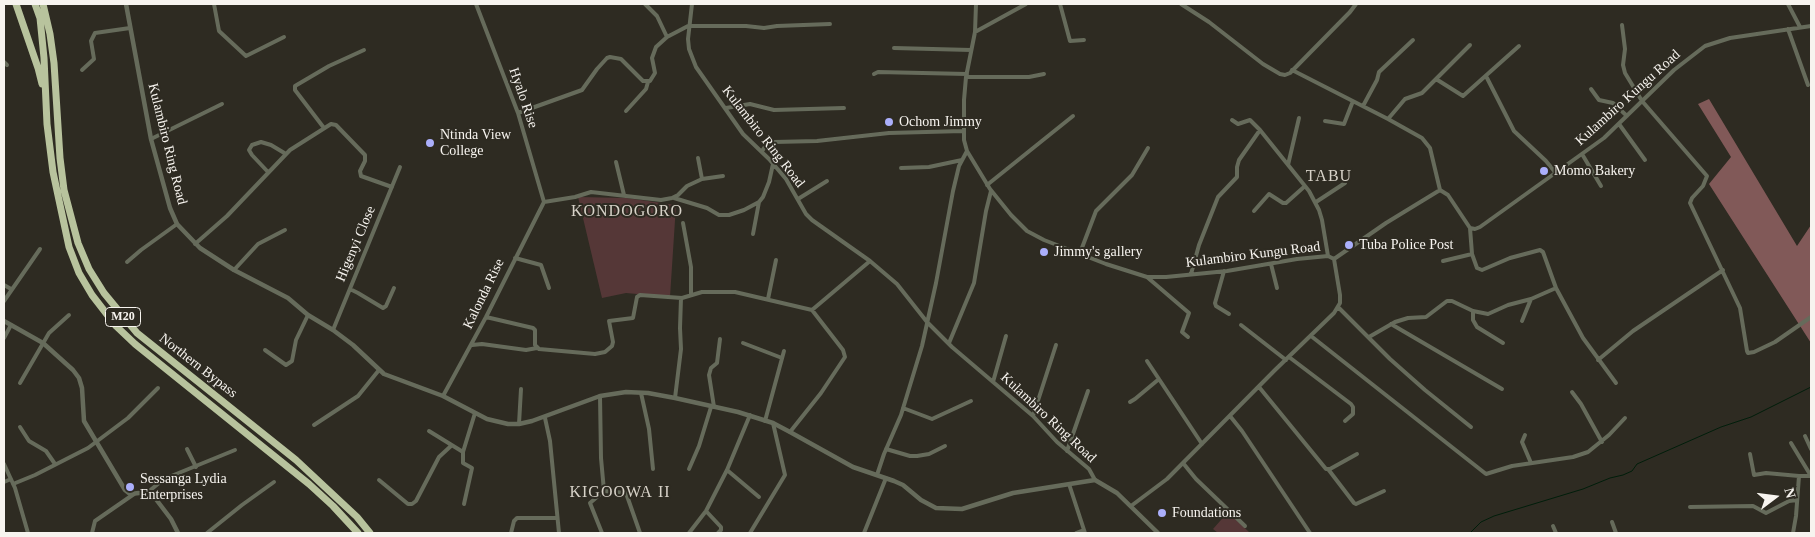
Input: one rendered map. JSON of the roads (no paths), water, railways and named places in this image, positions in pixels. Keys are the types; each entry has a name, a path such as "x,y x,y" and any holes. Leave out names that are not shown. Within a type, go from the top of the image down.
{"highway":[{"path":"16,4 38,68 46,101"},
{"name":"Northern Bypass","path":"36,4 40,18 53,172 69,247 79,273 92,295 116,326 135,344 309,484 358,533"},
{"name":"Northern Bypass","path":"44,6 54,63 64,190 78,244 89,269 114,306 137,333 296,460 357,517 370,533"}],"street":[{"name":"Kulambiro Ring Road","path":"126,4 151,139 171,212 177,224 195,244 234,270 288,298 308,315 333,330 353,345 384,374 443,396 474,413 499,422 519,424 545,418 600,396 626,392 675,398 750,415 773,423 853,467 903,485 929,505 947,510 962,509 1013,493 1095,480 1089,469 1067,451 1033,416 976,369 949,343 928,322 897,284 870,261 812,220 792,188 773,164 743,134 694,62 689,49 688,26 691,4"},
{"path":"214,4 219,31 245,55 249,56 284,37"},
{"name":"Hyalo Rise","path":"476,4 518,113 544,202"},
{"path":"644,4 657,16 667,37"},
{"name":"Kulambiro Kungu Road","path":"976,4 972,50 966,76 964,131 967,152 991,191 1020,226 1044,240 1106,264 1147,277 1224,271 1328,256 1334,260 1386,223 1440,190"},
{"path":"974,32 1026,4"},
{"path":"1060,4 1070,41 1084,40"},
{"path":"1181,4 1209,22 1264,64 1283,75 1292,70 1356,4"},
{"path":"1788,4 1800,27"},
{"path":"626,111 646,89 648,82 652,80 655,73 652,58 653,51 667,37 688,26 746,26 764,28 830,24"},
{"path":"1622,25 1625,49 1623,67 1642,101 1706,174 1707,178 1703,186 1690,203 1723,270 1734,300 1740,308 1748,353 1775,342 1811,317"},
{"name":"Kulambiro Kungu Road","path":"1470,228 1475,229 1485,224 1604,138 1679,66 1710,43 1730,38 1811,26"},
{"path":"82,70 94,59 92,41 94,33 130,28"},
{"path":"1788,30 1808,85"},
{"path":"1362,106 1374,87 1379,72 1413,40"},
{"path":"1388,119 1405,99 1422,92 1470,45"},
{"path":"1436,80 1462,96 1519,46"},
{"path":"894,48 972,50"},
{"path":"324,128 295,90 295,86 329,66 364,50"},
{"path":"518,113 582,90 597,69 610,57 621,59 643,81 648,82"},
{"path":"1292,70 1388,119 1422,138 1428,144 1432,152 1440,190 1448,195 1470,228 1472,254 1477,268 1482,270 1510,258 1540,250 1543,252 1556,288 1583,338 1616,382"},
{"path":"874,74 878,72 1026,77 1044,74"},
{"path":"1486,76 1514,131 1555,172"},
{"path":"1591,90 1599,100 1614,103 1627,116"},
{"path":"1325,121 1344,124 1354,101"},
{"path":"151,139 222,104"},
{"path":"726,108 750,104 774,110 844,108"},
{"path":"987,185 1073,116"},
{"path":"1288,165 1299,118"},
{"path":"1232,120 1237,124 1250,120 1305,186 1316,202 1322,220 1328,256"},
{"path":"195,244 227,216 286,154 299,143 331,124 336,125 365,155 360,171 361,176 392,187"},
{"path":"1619,124 1645,160"},
{"path":"1191,274 1199,245 1218,196 1237,177 1239,160 1260,130"},
{"path":"762,152 767,144 774,142 817,141 889,133 964,131"},
{"path":"268,172 249,150 252,145 261,142 271,145 286,154"},
{"path":"1080,253 1096,211 1132,175 1148,148"},
{"path":"877,475 903,408 922,346 953,191 962,160 967,152"},
{"path":"1582,154 1601,186"},
{"path":"698,158 702,179"},
{"path":"901,168 929,167 962,160"},
{"path":"616,162 624,195"},
{"path":"753,234 759,202 767,190 773,164"},
{"name":"Higenyi Close","path":"333,330 400,166"},
{"path":"544,202 575,197 591,192 661,200 673,198 687,186 702,179 722,176"},
{"path":"798,199 828,181"},
{"path":"1316,202 1345,183"},
{"path":"1254,211 1269,194 1286,203 1305,186"},
{"path":"949,343 974,282 991,191"},
{"path":"673,198 707,208 725,216 744,210 759,202"},
{"name":"Kalonda Rise","path":"443,396 472,345 544,202"},
{"path":"683,223 691,267 691,294"},
{"path":"127,262 177,224"},
{"path":"234,270 258,244 285,230"},
{"path":"4,301 40,249"},
{"path":"1443,261 1472,254"},
{"path":"515,258 541,265 550,288"},
{"path":"768,299 776,260"},
{"path":"1131,506 1167,479 1334,313 1338,306 1340,295 1334,260"},
{"path":"812,310 870,261"},
{"path":"1271,264 1277,288"},
{"path":"1598,360 1632,331 1723,270"},
{"path":"1224,271 1215,303 1216,306 1229,314"},
{"path":"1147,277 1188,313 1182,332 1188,338"},
{"path":"4,285 11,290"},
{"path":"350,290 358,292 383,308 386,306 394,288"},
{"path":"1369,338 1390,324 1408,318 1426,317 1450,301 1459,303 1473,311 1488,314 1556,288"},
{"path":"472,345 482,344 526,350 537,348 595,354 605,352 612,346 613,342 609,321 633,318 638,296 681,298 702,292 735,292 812,310 843,350 845,357 790,432"},
{"path":"675,398 681,349 681,298"},
{"path":"1522,321 1531,299"},
{"path":"1338,306 1425,390 1471,427"},
{"path":"1473,311 1477,327 1503,343"},
{"path":"20,383 43,343 53,329 68,315"},
{"path":"265,350 286,365 292,361 296,340 308,315"},
{"path":"486,317 534,329 535,345 537,348"},
{"path":"4,321 43,343 73,370 79,378 82,388 82,416 88,430 125,490 134,494"},
{"path":"1390,324 1502,389"},
{"path":"4,338 11,325"},
{"path":"1241,325 1351,404 1354,410 1353,414 1345,421"},
{"path":"993,382 1006,336"},
{"path":"1311,336 1486,474 1512,466 1580,455 1588,452 1602,442 1625,418"},
{"path":"689,469 712,407 709,375 711,368 717,363 720,339"},
{"path":"743,343 782,358"},
{"path":"1033,416 1056,345"},
{"path":"765,421 784,351"},
{"path":"1147,361 1202,444"},
{"path":"314,425 358,396 379,370"},
{"path":"1130,402 1159,379"},
{"path":"1259,386 1354,503 1356,504 1384,491"},
{"path":"4,482 35,475 88,448 128,418 158,388"},
{"path":"519,424 520,390"},
{"path":"1067,451 1088,392"},
{"path":"1572,392 1581,404 1602,442"},
{"path":"641,393 650,429 653,469"},
{"path":"600,396 601,458 604,491"},
{"path":"903,408 932,419 971,401"},
{"path":"464,504 472,468 462,463 463,452 474,413"},
{"path":"689,533 706,511 727,470 750,415"},
{"path":"1230,416 1310,533"},
{"path":"545,418 550,441 559,533"},
{"path":"750,533 785,475 773,423"},
{"path":"20,427 29,441 46,451 55,464"},
{"path":"429,431 463,452"},
{"path":"1525,435 1522,442 1531,463"},
{"path":"1805,436 1811,449"},
{"path":"1750,454 1754,475 1766,473 1811,476 1790,443"},
{"path":"379,480 408,504 414,503 439,457 452,445"},
{"path":"886,449 910,456 922,456 945,446"},
{"path":"187,449 196,467"},
{"path":"92,533 95,521 134,494 148,492 164,479 235,450"},
{"path":"1328,469 1357,454"},
{"path":"1183,463 1245,526"},
{"path":"4,464 12,481 28,533"},
{"path":"727,470 759,497"},
{"path":"1793,533 1799,476"},
{"path":"864,533 886,478"},
{"path":"1095,480 1112,489 1158,533"},
{"path":"207,533 274,482"},
{"path":"1069,484 1085,532 1076,533"},
{"path":"602,533 590,503 604,491 626,493 640,533"},
{"path":"148,492 155,497 171,519 178,533"},
{"path":"1690,507 1753,506 1766,513 1789,500 1797,500"},
{"path":"706,511 721,527 718,533"},
{"path":"511,533 514,521 517,518 557,518"},
{"path":"1612,522 1616,533"},
{"path":"1553,526 1556,533"}],"waterway":[{"path":"1470,533 1481,522 1494,516 1623,475 1632,471 1637,464 1721,427 1751,417 1811,387"}],"place":[{"name":"Ochom Jimmy","path":"889,122"},
{"name":"Ntinda View College","path":"430,143"},
{"name":"Momo Bakery","path":"1544,171"},
{"name":"Tuba Police Post","path":"1349,245"},
{"name":"Jimmy's gallery","path":"1044,252"},
{"name":"Sessanga Lydia Enterprises","path":"130,487"},
{"name":"Foundations","path":"1162,513"}],"district":[{"name":"TABU","path":"1329,177"},
{"name":"KONDOGORO","path":"627,212"},
{"name":"KIGOOWA II","path":"620,493"}]}
